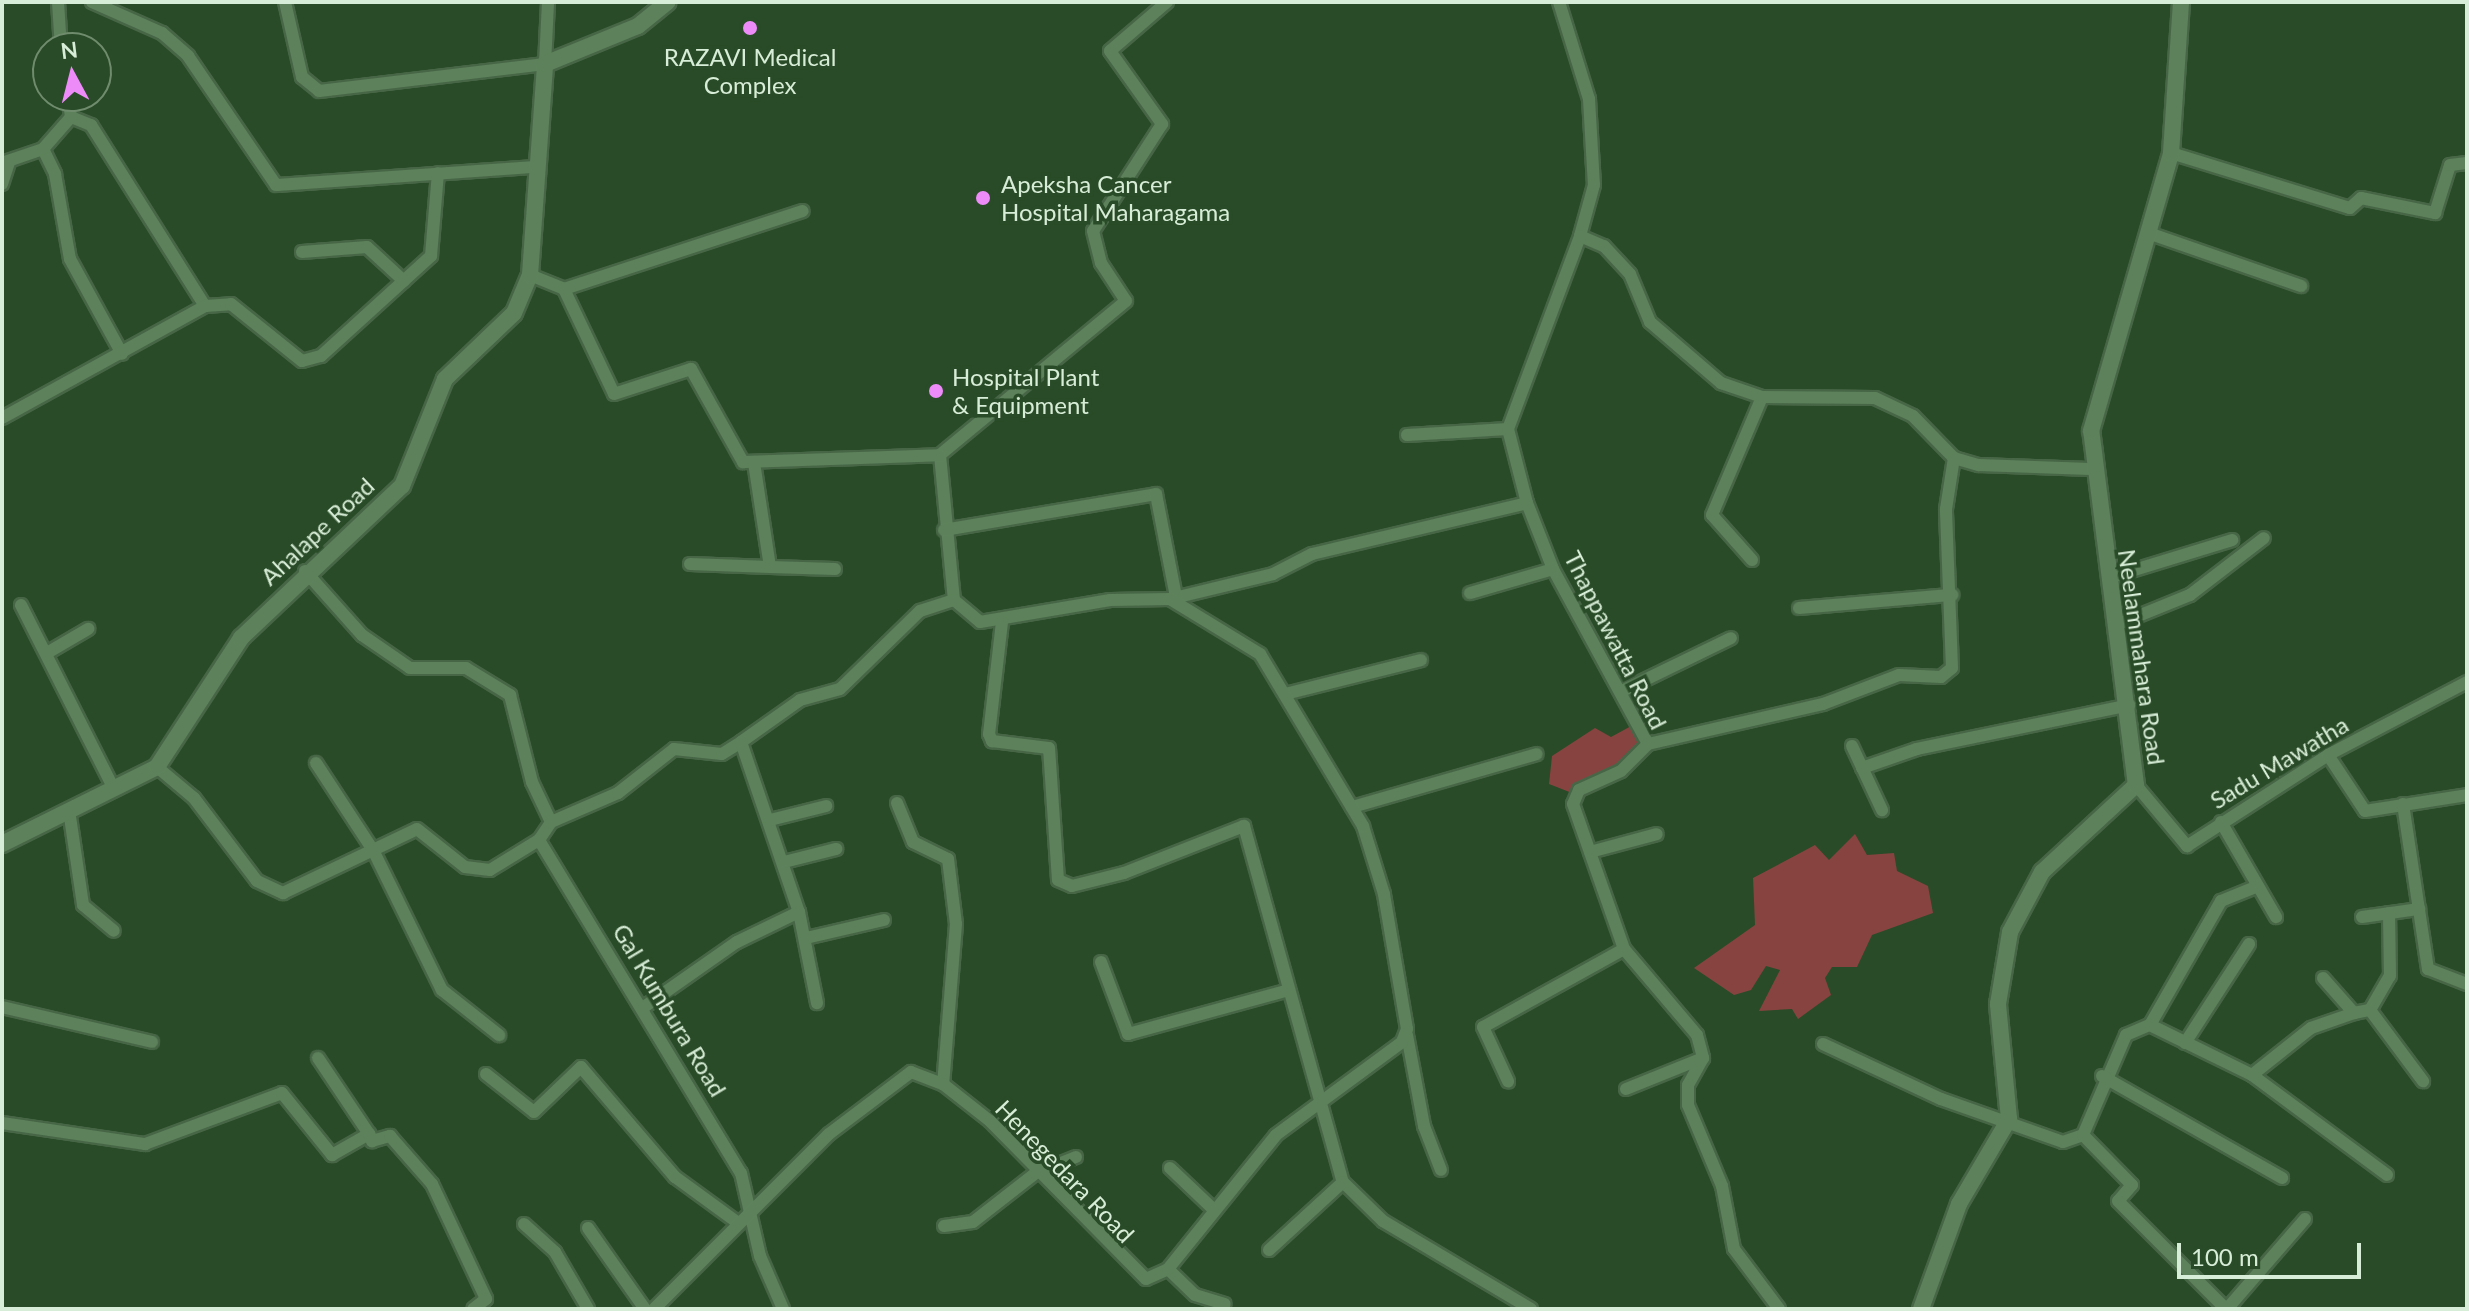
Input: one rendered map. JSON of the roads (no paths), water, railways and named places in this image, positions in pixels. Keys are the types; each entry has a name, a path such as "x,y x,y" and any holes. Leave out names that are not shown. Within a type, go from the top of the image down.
{"street":[{"path":"58,2 60,32"},
{"path":"92,2 162,33 188,56 276,185 536,167"},
{"path":"285,2 302,77 319,91 545,64 638,26 668,2"},
{"path":"545,64 548,2"},
{"path":"564,289 614,394 691,369 743,462 940,455 1126,301 1101,263 1093,231 1162,124 1110,51 1167,2"},
{"path":"1407,435 1508,429 1580,236 1594,185 1589,99 1559,2"},
{"name":"Neelammahara Road","path":"2009,1119 1998,1004 2010,932 2042,872 2136,785 2129,705 2090,469 2091,431 2151,234 2171,153 2181,2"},
{"name":"Ahalape Road","path":"157,767 208,681 305,571 402,486 445,379 514,313 530,275 545,64"},
{"path":"2,184 5,162 43,149 71,117 70,112"},
{"path":"71,117 91,125 205,306"},
{"path":"43,149 55,174 70,259 122,354"},
{"path":"2171,153 2350,208 2361,198 2435,213 2450,165 2467,163"},
{"path":"2,418 205,306 231,304 310,362 431,256 438,173"},
{"path":"530,275 564,289 803,211"},
{"path":"2151,234 2301,286"},
{"path":"1580,236 1604,246 1630,274 1650,322 1674,349 1721,383 1762,397 1875,398 1913,416 1954,458 2090,469"},
{"path":"302,252 367,247 404,281"},
{"path":"1752,560 1712,515 1762,397"},
{"name":"Thappawatta Road","path":"1508,429 1527,503 1553,569 1622,691 1648,744 1621,771 1579,790 1573,804 1624,949"},
{"path":"940,455 944,530 954,600 966,617 1002,622 1110,600 1173,598 1273,574 1312,554 1527,503"},
{"path":"1648,744 1823,704 1899,675 1941,677 1952,668 1955,646 1946,509 1954,458"},
{"path":"754,462 770,567"},
{"path":"944,530 1156,494 1173,598 1260,654 1289,693 1352,807 1379,870 1424,1126 1441,1170"},
{"path":"2116,625 2190,595 2264,538"},
{"path":"2108,578 2232,540"},
{"path":"690,564 835,569"},
{"path":"1470,593 1553,569"},
{"path":"305,571 362,635 410,668 466,668 510,695 532,782 551,822"},
{"path":"1799,608 1952,595"},
{"path":"2,844 157,767 194,798 272,892 316,880 417,829 465,867 490,870 539,840 551,822 618,793 674,749 722,754 800,700 840,689 920,611 954,600"},
{"path":"21,605 114,789"},
{"path":"1002,622 989,734 992,741 1049,748 1058,880 1072,886 1124,873 1239,824 1250,841 1289,990 1323,1094 1343,1182 1383,1221 1531,1309"},
{"path":"47,653 88,629"},
{"path":"1622,691 1731,638"},
{"path":"1289,693 1421,660"},
{"name":"Sadu Mawatha","path":"2136,785 2187,846 2328,755 2467,682"},
{"path":"1862,768 1917,749 2129,705"},
{"path":"741,742 799,912 817,1003"},
{"path":"1852,746 1882,810"},
{"path":"1352,807 1537,754"},
{"path":"2328,755 2365,811 2467,795"},
{"path":"316,763 373,850 442,990 499,1035"},
{"path":"897,803 913,842 948,859 956,924 943,1084"},
{"path":"2403,804 2428,969 2467,984"},
{"path":"770,820 826,806"},
{"path":"69,810 83,905 114,931"},
{"path":"2221,822 2255,887 2276,917"},
{"path":"1590,852 1657,834"},
{"name":"Gal Kumbura Road","path":"539,840 644,1007 741,1173 771,1293 783,1309"},
{"path":"784,862 836,849"},
{"path":"2083,1135 2102,1076 2126,1035 2150,1025 2221,901 2255,887"},
{"path":"2362,917 2419,909"},
{"path":"644,1007 737,942 799,912"},
{"path":"2252,1075 2311,1028 2370,1010 2390,976 2389,913"},
{"path":"806,938 884,920"},
{"path":"2185,1043 2249,944"},
{"path":"1508,1081 1483,1027 1624,949 1697,1035 1703,1058 1688,1085 1688,1105 1722,1186 1734,1249 1779,1309"},
{"path":"1101,962 1128,1034 1289,990"},
{"path":"2323,978 2354,1013"},
{"path":"2,1007 152,1042"},
{"path":"2370,1010 2423,1081"},
{"path":"2150,1025 2252,1075 2387,1175"},
{"path":"1225,1304 1195,1295 1168,1269 1213,1209 1276,1135 1323,1094 1407,1035"},
{"path":"1823,1044 1941,1099 2009,1119 2063,1142 2083,1135"},
{"path":"318,1058 372,1141 390,1136 432,1184 486,1299 473,1309"},
{"path":"1626,1089 1703,1058"},
{"path":"486,1074 534,1112 581,1067 675,1177 737,1222"},
{"name":"Henegedara Road","path":"748,1209 829,1134 911,1072 943,1084 990,1121 1137,1277 1168,1269"},
{"path":"2102,1076 2282,1178"},
{"path":"2,1123 145,1144 282,1093 332,1155 369,1134"},
{"path":"1921,1309 1959,1204 2009,1119"},
{"path":"2083,1135 2132,1185 2118,1201 2226,1309 2305,1219"},
{"path":"944,1226 973,1222 1036,1173 1076,1157"},
{"path":"1170,1168 1213,1209"},
{"path":"1269,1250 1343,1182"},
{"path":"654,1309 748,1209"},
{"path":"524,1224 555,1252 588,1309"},
{"path":"588,1228 645,1309"}],"place":[{"name":"RAZAVI Medical Complex","path":"750,28"},
{"name":"Apeksha Cancer Hospital Maharagama","path":"983,198"},
{"name":"Hospital Plant & Equipment","path":"936,391"}]}
